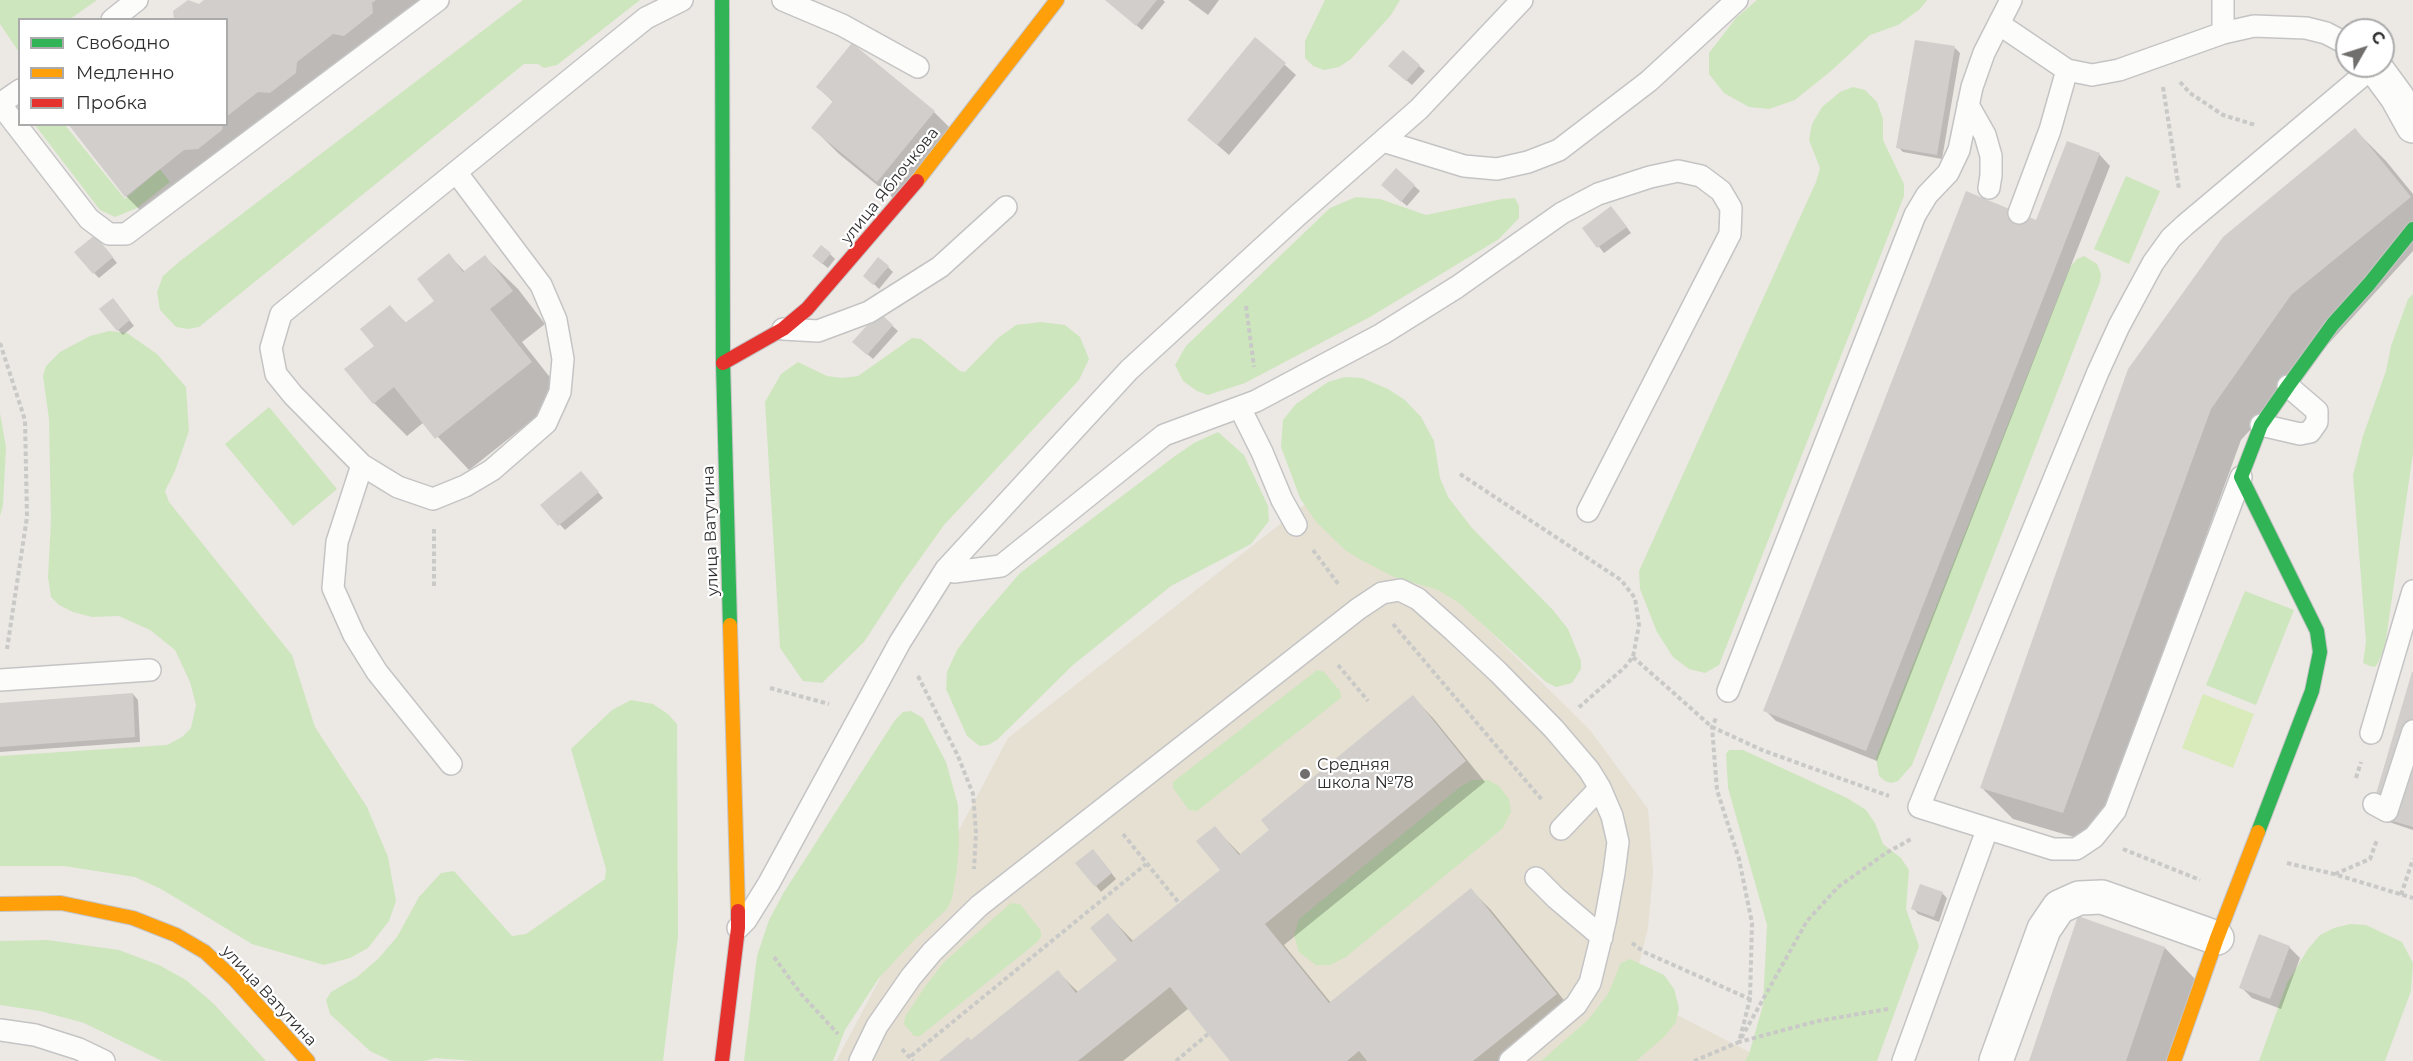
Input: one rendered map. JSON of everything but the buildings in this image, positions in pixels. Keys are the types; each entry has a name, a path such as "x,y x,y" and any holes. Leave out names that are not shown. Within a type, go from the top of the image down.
{"street":[{"name":"улица Ватутина","path":"722,0 723,363 731,678 742,924 722,1061"},
{"name":"улица Яблочкова","path":"723,363 783,329 807,309 903,199 1057,0"},
{"path":"2383,78 2397,97 2413,126"},
{"path":"2174,1061 2217,938 2312,691 2320,652 2316,631 2241,477 2261,425 2333,324 2369,284 2413,228"},
{"path":"1996,1061 2044,929 2059,907 2079,898 2102,897 2217,938"},
{"name":"улица Ватутина","path":"0,904 61,903 134,918 176,935 205,952 235,980 309,1061"}],"lane":[{"path":"114,18 137,0"},
{"path":"18,91 0,104 89,219 109,234 126,234 438,0"},
{"path":"456,172 541,285 556,320 563,359 560,392 546,423 492,470 465,486 434,499 398,488 362,465 276,374 271,348 281,314 456,172 646,18 682,0"},
{"path":"783,0 842,25 918,67"},
{"path":"742,924 769,883 900,642 946,568 1129,370 1419,109 1522,0"},
{"path":"1383,141 1464,166 1497,170 1528,162 1559,150 1649,81 1737,0"},
{"path":"1728,691 1916,215 1927,195 1948,173 1959,150 1968,105 1984,53 2012,0"},
{"path":"2223,0 2223,33"},
{"path":"1999,24 2067,70 2092,75 2119,70 2223,33 2254,26 2306,28 2335,38"},
{"path":"2019,213 2050,130 2067,70"},
{"path":"2241,477 2115,811 2094,837 2076,849 2053,849 1919,807 2106,354 2153,263 2171,238 2185,225 2360,78"},
{"path":"1968,105 1985,135 1990,156 1989,188"},
{"path":"946,568 954,572 1001,566 1164,435 1248,404 1391,328 1457,287 1562,213 1598,194 1650,177 1678,171 1701,176 1721,191 1731,208 1730,234 1588,511"},
{"path":"783,329 818,331 869,312 939,267 1006,207"},
{"path":"2261,425 2300,434 2310,432 2317,422 2317,411 2288,386"},
{"path":"1248,404 1296,525"},
{"path":"362,465 338,542 333,588 354,635 376,672 451,764"},
{"path":"861,1060 877,1026 910,977 979,906 1358,609 1382,593 1400,590 1418,599 1498,672 1577,754 1600,788 1612,816 1618,842 1603,929 1590,983 1575,1005 1510,1061"},
{"path":"2371,733 2413,591"},
{"path":"1,680 150,669"},
{"path":"2374,804 2386,811 2413,731"},
{"path":"1561,829 1600,788"},
{"path":"1903,1061 1987,830"},
{"path":"1536,878 1556,898 1603,929"},
{"path":"0,1030 35,1035 79,1049 104,1061"}],"path":[{"path":"2158,56 2190,93 2223,115 2290,137"},
{"path":"2158,56 2185,225"},
{"path":"1240,268 1253,346 1248,404"},
{"path":"0,343 25,420 27,517 1,680"},
{"path":"1460,474 1621,580 1628,587 1635,598 1640,625 1633,657 1602,687"},
{"path":"434,499 434,587"},
{"path":"1296,525 1358,609"},
{"path":"900,642 958,756 973,794 976,832 973,864 979,906"},
{"path":"1633,657 1713,727 1762,750 1919,807"},
{"path":"1335,660 1368,701"},
{"path":"1426,663 1549,809"},
{"path":"731,678 861,713"},
{"path":"1713,727 1717,790 1738,859 1752,923 1750,999 1739,1042"},
{"path":"1739,1042 1807,921 1838,887 1886,853 1932,827 1954,819"},
{"path":"1119,829 1179,903"},
{"path":"2094,837 2234,894"},
{"path":"2334,874 2370,859"},
{"path":"2401,895 2413,859"},
{"path":"2284,862 2334,874 2413,898"},
{"path":"910,1056 1146,864"},
{"path":"742,924 861,1060"},
{"path":"1603,929 1644,952 1750,999"},
{"path":"1694,1061 1739,1042 1855,1014 1923,1006"},
{"path":"1176,1061 1208,1034"}],"shaded area":[{"name":"Средняя школа №78","path":"1336,480 1590,730 1648,809 1653,872 1648,928 1632,992 1767,1061 836,1061 1008,738"}],"green space":[{"path":"0,0 97,0 71,18 18,18 18,51 0,24"},
{"path":"523,0 640,0 557,65 544,68 538,64 524,64 199,327 188,329 176,327 160,310 157,292 163,276 180,261"},
{"path":"1325,0 1400,0 1391,15 1351,59 1339,67 1324,70 1313,66 1305,58 1305,41"},
{"path":"1757,0 1927,0 1920,9 1898,25 1870,35 1795,100 1769,109 1749,107 1724,93 1709,74 1709,53 1736,18"},
{"path":"1853,87 1865,90 1877,102 1883,119 1883,140 1904,184 1904,196 1719,665 1705,673 1689,669 1673,657 1657,632 1640,589 1639,571 1816,182 1820,168 1809,140 1812,124 1822,107 1840,92"},
{"path":"36,126 66,126 125,199 160,169 170,182 137,208 115,217 100,210"},
{"path":"2126,176 2160,191 2129,264 2094,249"},
{"path":"1356,197 1380,199 1426,215 1515,198 1519,206 1519,218 1499,239 1370,317 1245,383 1208,395 1197,391 1183,381 1175,365 1186,346 1330,208"},
{"path":"2084,256 2097,264 2101,274 2100,282 1912,765 1898,781 1891,783 1885,781 1879,776 1876,758 2070,267 2077,259"},
{"path":"2413,294 2413,453 2385,646 2375,667 2363,663 2366,642 2353,475 2363,436 2386,371 2391,346 2408,299"},
{"path":"1041,322 1065,325 1080,337 1089,359 1079,380 944,525 864,642 822,683 803,681 780,648 765,402 781,374 798,362 827,376 842,378 858,376 912,338 921,339 960,371 965,372 998,338 1016,325"},
{"path":"109,331 127,333 157,354 186,387 189,431 175,471 165,491 169,502 292,655 315,727 367,807 388,857 396,901 389,921 368,948 350,958 324,965 252,944 161,889 135,877 64,866 0,866 0,756 167,745 182,737 191,728 196,705 190,682 175,650 150,630 119,616 92,617 73,612 59,605 51,597 48,577 51,520 49,419 43,376 46,366 60,352 90,336"},
{"path":"1345,377 1362,378 1388,389 1405,400 1421,417 1434,441 1440,478 1448,497 1472,528 1553,610 1568,629 1581,661 1581,669 1572,683 1556,687 1546,682 1459,603 1438,590 1394,577 1361,560 1345,550 1316,522 1300,498 1281,447 1283,420 1296,404 1328,382"},
{"path":"269,407 337,489 293,526 225,444"},
{"path":"0,413 6,447 3,505 0,516"},
{"path":"1218,432 1244,455 1268,506 1269,521 1251,544 1171,586 1073,665 997,740 980,746 967,736 946,689 947,672 957,650 977,623 1020,573 1175,456 1194,443"},
{"path":"2245,591 2294,610 2256,705 2206,685"},
{"path":"1317,670 1324,672 1340,691 1341,698 1197,811 1189,810 1173,788 1173,782"},
{"path":"2203,694 2254,714 2233,768 2182,748"},
{"path":"631,700 653,704 668,714 677,724 678,936 663,1061 475,1061 435,1058 426,1061 391,1061 370,1051 330,1014 326,1000 331,992 357,977 378,959 397,937 419,897 441,873 454,871 512,936 526,934 605,879 606,869 571,749 612,710"},
{"path":"911,711 923,718 946,762 958,805 959,842 952,899 947,909 879,978 845,1030 833,1061 744,1061 757,956 769,920 784,892 895,720 903,712"},
{"path":"1729,750 1743,750 1847,798 1866,810 1875,823 1883,844 1901,858 1909,870 1906,909 1919,946 1877,1061 1745,1061 1763,1005 1767,925 1728,788 1726,754"},
{"path":"1472,780 1488,780 1499,786 1509,799 1511,812 1503,828 1346,957 1330,965 1316,965 1299,952 1294,935 1299,919 1460,787"},
{"path":"1011,903 1020,904 1041,931 1041,937 920,1036 914,1036 904,1024 905,1017 924,988 944,962"},
{"path":"2350,924 2366,925 2402,942 2413,963 2411,991 2385,1061 2259,1061 2287,983 2308,949 2320,935"},
{"path":"47,940 119,950 159,965 186,980 213,1003 266,1061 162,1061 84,1023 40,1011 0,1005 0,941"},
{"path":"1630,959 1664,975 1674,989 1679,1008 1676,1022 1664,1037 1636,1061 1541,1061 1588,1020 1608,994 1621,963"}],"traffic: fast":[{"path":"722,0 723,363 730,625"},
{"path":"2258,832 2312,691 2320,652 2317,631 2241,477 2261,425 2288,386 2333,324 2413,229"}],"traffic: slow":[{"path":"917,181 1057,0"},
{"path":"730,625 738,911"},
{"path":"2174,1061 2217,938 2258,832"},
{"path":"0,904 61,903 133,918 176,935 205,952 235,980 308,1061"}],"traffic: jam":[{"path":"723,363 783,329 807,309 917,181"},
{"path":"722,1061 738,928 738,911"}],"place":[{"name":"Средняя школа №78","path":"1305,774"}]}
